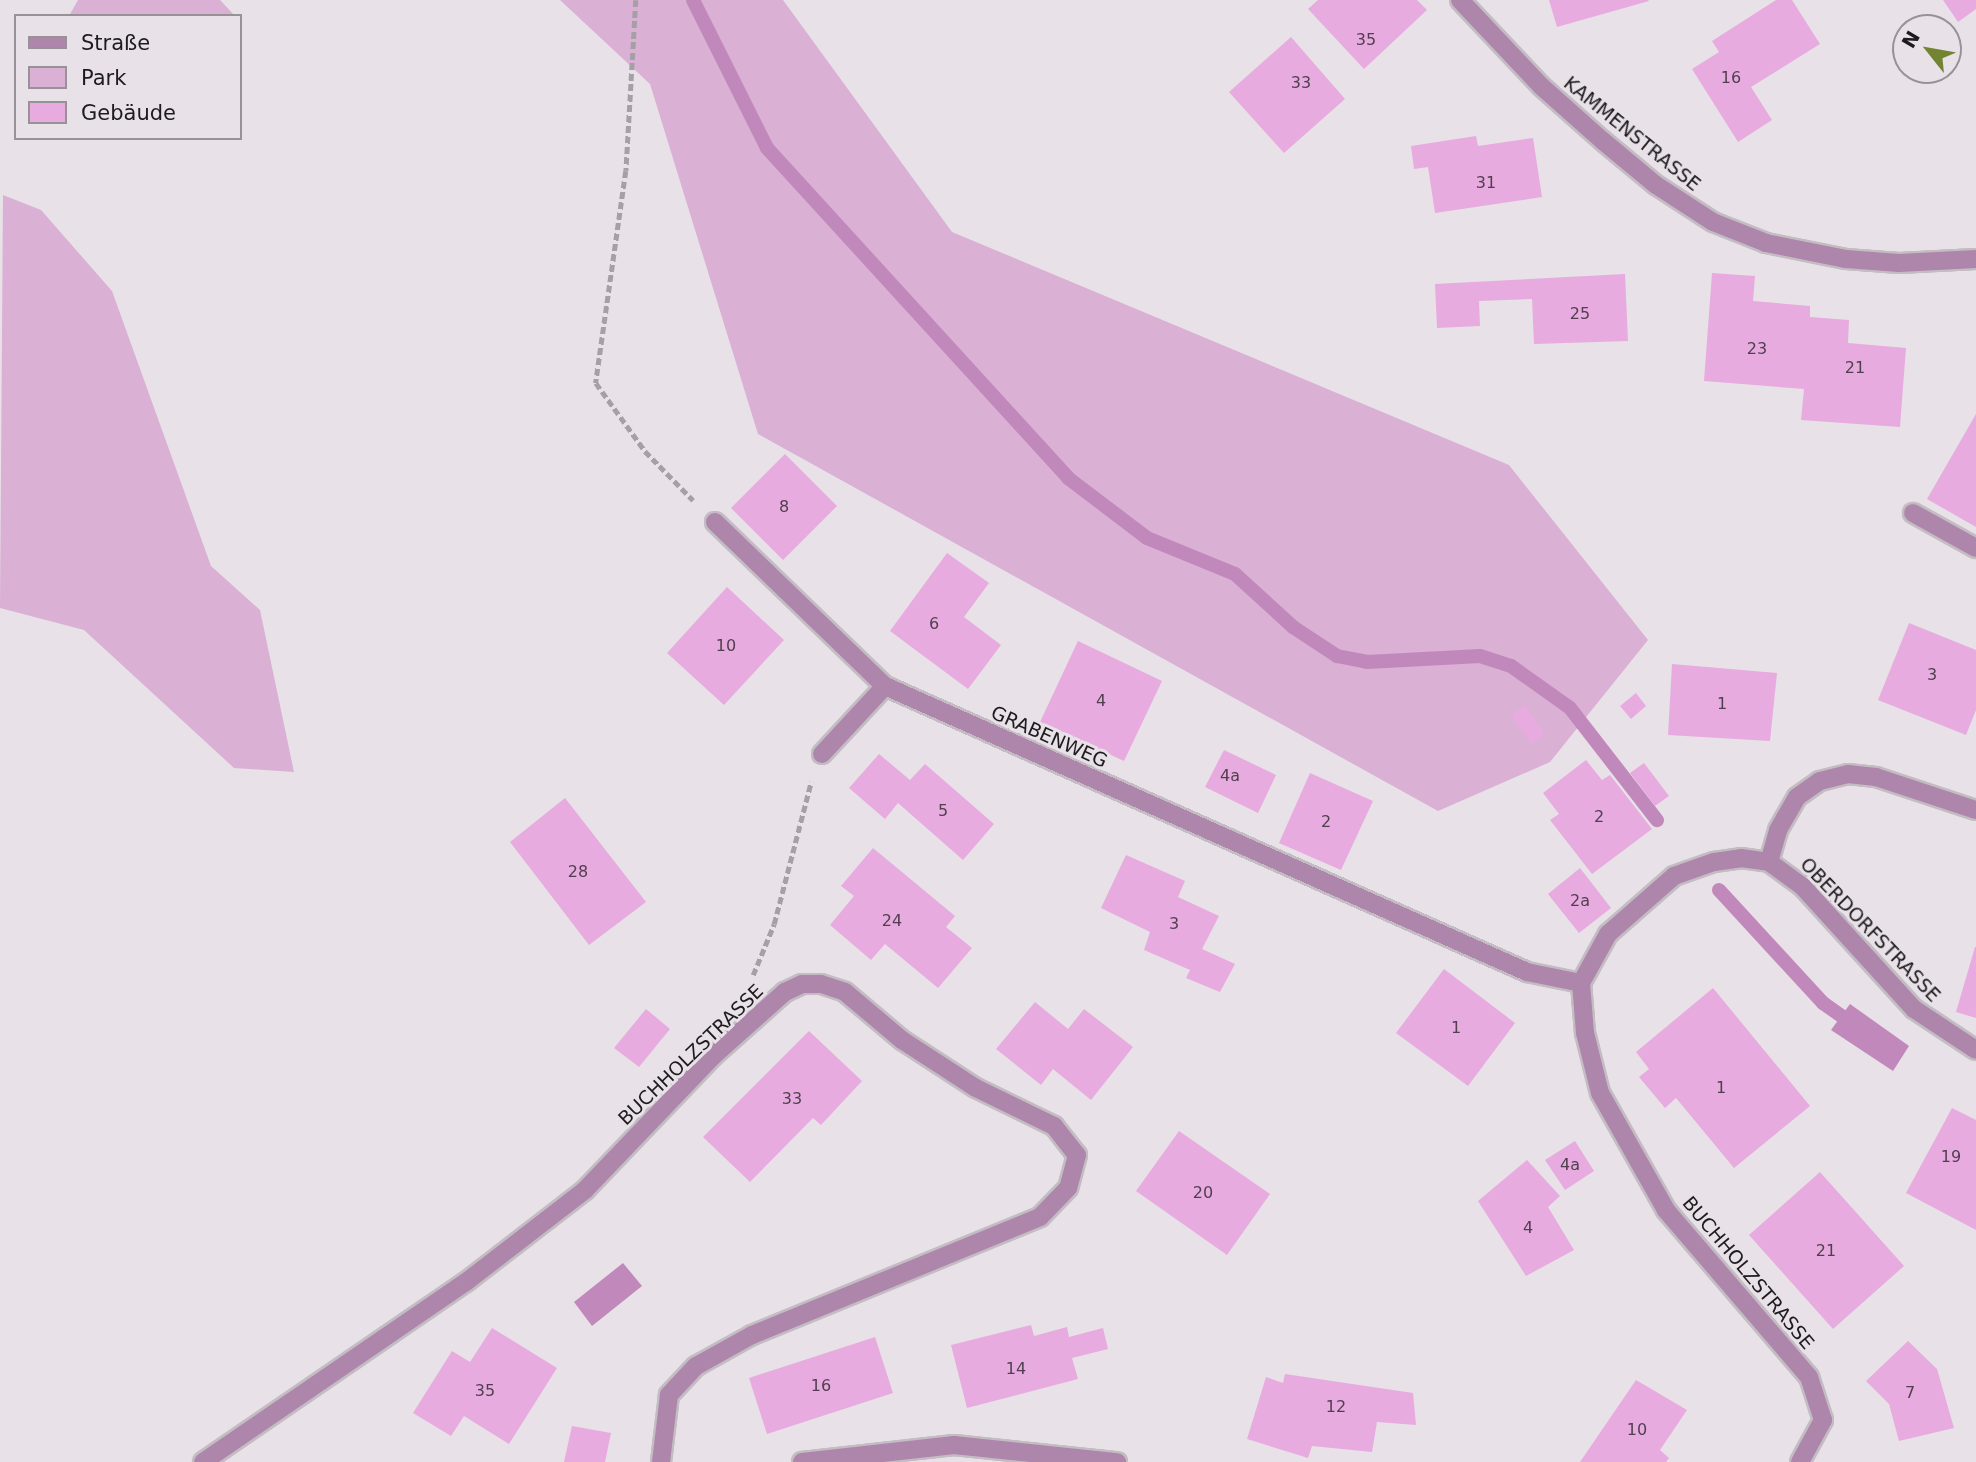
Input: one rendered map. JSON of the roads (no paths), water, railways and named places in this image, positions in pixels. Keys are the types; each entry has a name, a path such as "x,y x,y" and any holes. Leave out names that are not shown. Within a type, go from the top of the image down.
{"street":[{"name":"KAMMENSTRASSE","path":"1460,0 1541,86 1603,141 1656,185 1713,222 1766,243 1846,259 1899,263 1976,260"},
{"path":"1913,513 1976,548"},
{"path":"715,522 885,687 822,754"},
{"name":"GRABENWEG","path":"885,687 1527,972 1581,983"},
{"path":"1581,983 1608,934 1674,876 1727,860 1769,862 1778,830 1797,797 1820,781 1847,774 1876,777 1976,810"},
{"name":"OBERDORFSTRASSE","path":"1769,862 1803,887 1914,1009 1976,1050"},
{"name":"BUCHHOLZSTRASSE","path":"1581,983 1585,1033 1600,1093 1666,1210 1810,1377 1823,1420 1800,1462"},
{"name":"BUCHHOLZSTRASSE","path":"203,1462 466,1282 585,1190 712,1057 785,992 802,984 821,984 845,992 902,1040 976,1088 1054,1126 1077,1155 1068,1188 1040,1217 752,1335 696,1366 669,1395 661,1462"},
{"path":"802,1462 954,1445 1117,1462"}],"waterway":[{"path":"693,0 767,148 1068,478 1147,538 1235,574 1293,627 1337,656 1367,662 1480,656 1511,666 1570,708 1657,820"},
{"path":"1719,890 1823,1003 1857,1027"}]}
